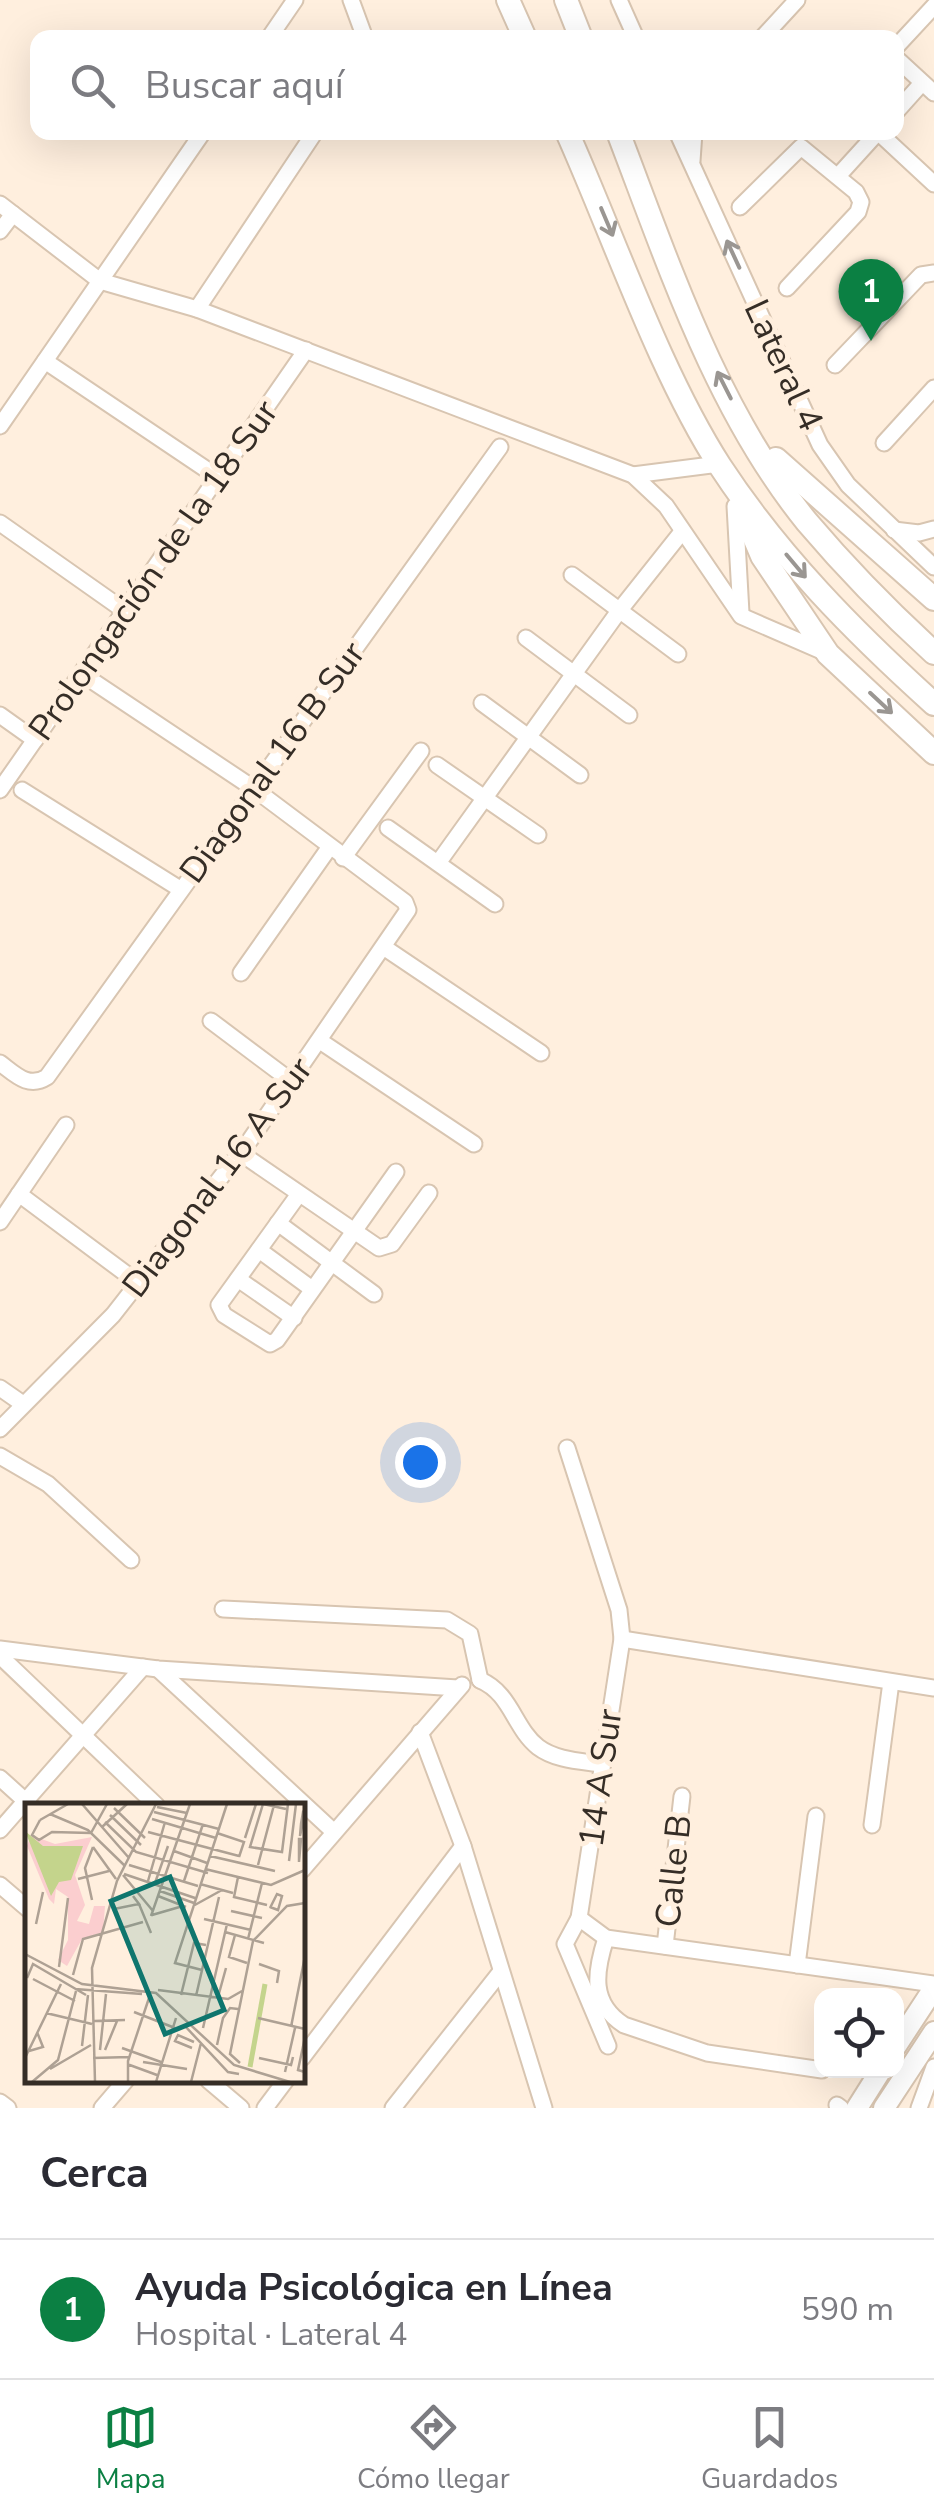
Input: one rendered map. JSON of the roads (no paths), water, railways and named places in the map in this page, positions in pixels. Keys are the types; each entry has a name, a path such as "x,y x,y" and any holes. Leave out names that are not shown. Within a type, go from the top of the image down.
{"highway":[{"path":"508,0 521,30"},
{"path":"566,0 578,30"},
{"path":"570,140 675,380 726,473 762,556 828,654 934,753"},
{"path":"621,140 698,335 750,436 805,520 934,653"},
{"path":"750,436 934,599"},
{"path":"726,473 792,564 838,614 934,704"}],"main road":[{"path":"904,2033 934,1986"},
{"path":"884,2108 934,2032"},
{"path":"906,2108 908,2071"},
{"path":"845,2107 873,2078"}],"street":[{"path":"274,30 295,0"},
{"path":"351,0 363,30"},
{"path":"619,0 633,30"},
{"path":"633,0 633,30"},
{"path":"774,30 798,0"},
{"path":"904,38 934,6"},
{"path":"904,66 928,88 904,106"},
{"path":"0,426 198,140"},
{"path":"197,309 310,140"},
{"name":"Lateral 4","path":"681,140 820,445 848,485 934,567"},
{"path":"692,164 694,140"},
{"path":"838,176 871,140"},
{"path":"887,140 934,184"},
{"path":"740,207 801,147 856,192 861,202 858,212 787,288"},
{"path":"0,231 6,209 100,281 197,309 633,475 654,491 741,616 828,654"},
{"path":"835,365 921,275 934,273"},
{"name":"Prolongación de la 18 Sur","path":"0,790 306,350"},
{"path":"44,361 220,478"},
{"path":"884,443 934,388"},
{"name":"Diagonal 16 B Sur","path":"0,1064 24,1080 36,1082 46,1077 500,447"},
{"path":"633,475 726,473 741,616"},
{"path":"0,524 125,611"},
{"path":"893,529 919,533 934,529"},
{"path":"438,864 619,611 681,533"},
{"path":"572,576 678,654"},
{"path":"526,638 629,715"},
{"path":"82,674 253,788 336,853"},
{"path":"482,703 580,775"},
{"path":"0,715 35,740"},
{"path":"241,973 422,752"},
{"path":"437,766 538,834"},
{"path":"22,790 180,890"},
{"path":"388,828 496,904"},
{"name":"Diagonal 16 A Sur","path":"0,1429 113,1315 291,1081 386,948 408,906 336,853"},
{"path":"386,948 541,1053"},
{"path":"212,1021 291,1081"},
{"path":"320,1040 474,1144"},
{"path":"0,1222 66,1125"},
{"path":"238,1152 379,1248 388,1248 428,1193"},
{"path":"299,1194 219,1305 224,1316 272,1344 396,1172"},
{"path":"19,1194 137,1282"},
{"path":"278,1223 374,1294"},
{"path":"258,1250 312,1289"},
{"path":"238,1279 294,1318"},
{"path":"0,1388 24,1404"},
{"path":"568,1448 619,1610 622,1638 934,1688"},
{"path":"0,1456 48,1484 131,1560"},
{"path":"222,1609 447,1620 470,1634 480,1680 502,1697 538,1747 556,1756 600,1764"},
{"name":"14 A Sur","path":"579,1918 622,1638"},
{"path":"0,1652 150,1668 458,1688 480,1680"},
{"path":"0,1652 82,1738 154,1803"},
{"path":"0,1778 28,1803 82,1738 150,1668"},
{"path":"150,1668 301,1803"},
{"path":"872,1825 892,1682"},
{"path":"305,1866 458,1688"},
{"path":"420,1732 462,1846 544,2108"},
{"name":"Calle B","path":"665,1946 682,1796"},
{"path":"0,1830 25,1806"},
{"path":"305,1806 334,1832"},
{"path":"797,1965 816,1816"},
{"path":"305,2054 462,1846"},
{"path":"0,1885 25,1907"},
{"path":"608,2046 566,1944 568,1933 579,1918 606,1938 934,1986"},
{"path":"606,1938 596,1984 604,2008 624,2024 707,2053 814,2069"},
{"path":"398,2106 499,1974"},
{"path":"901,1988 906,1981"},
{"path":"919,2108 934,2066"},
{"path":"102,2108 123,2083"},
{"path":"212,2083 241,2108"},
{"path":"265,2108 284,2083"},
{"path":"0,2102 8,2108"}],"place":[{"name":"Ayuda Psicológica en Línea","path":"871,341"}]}
